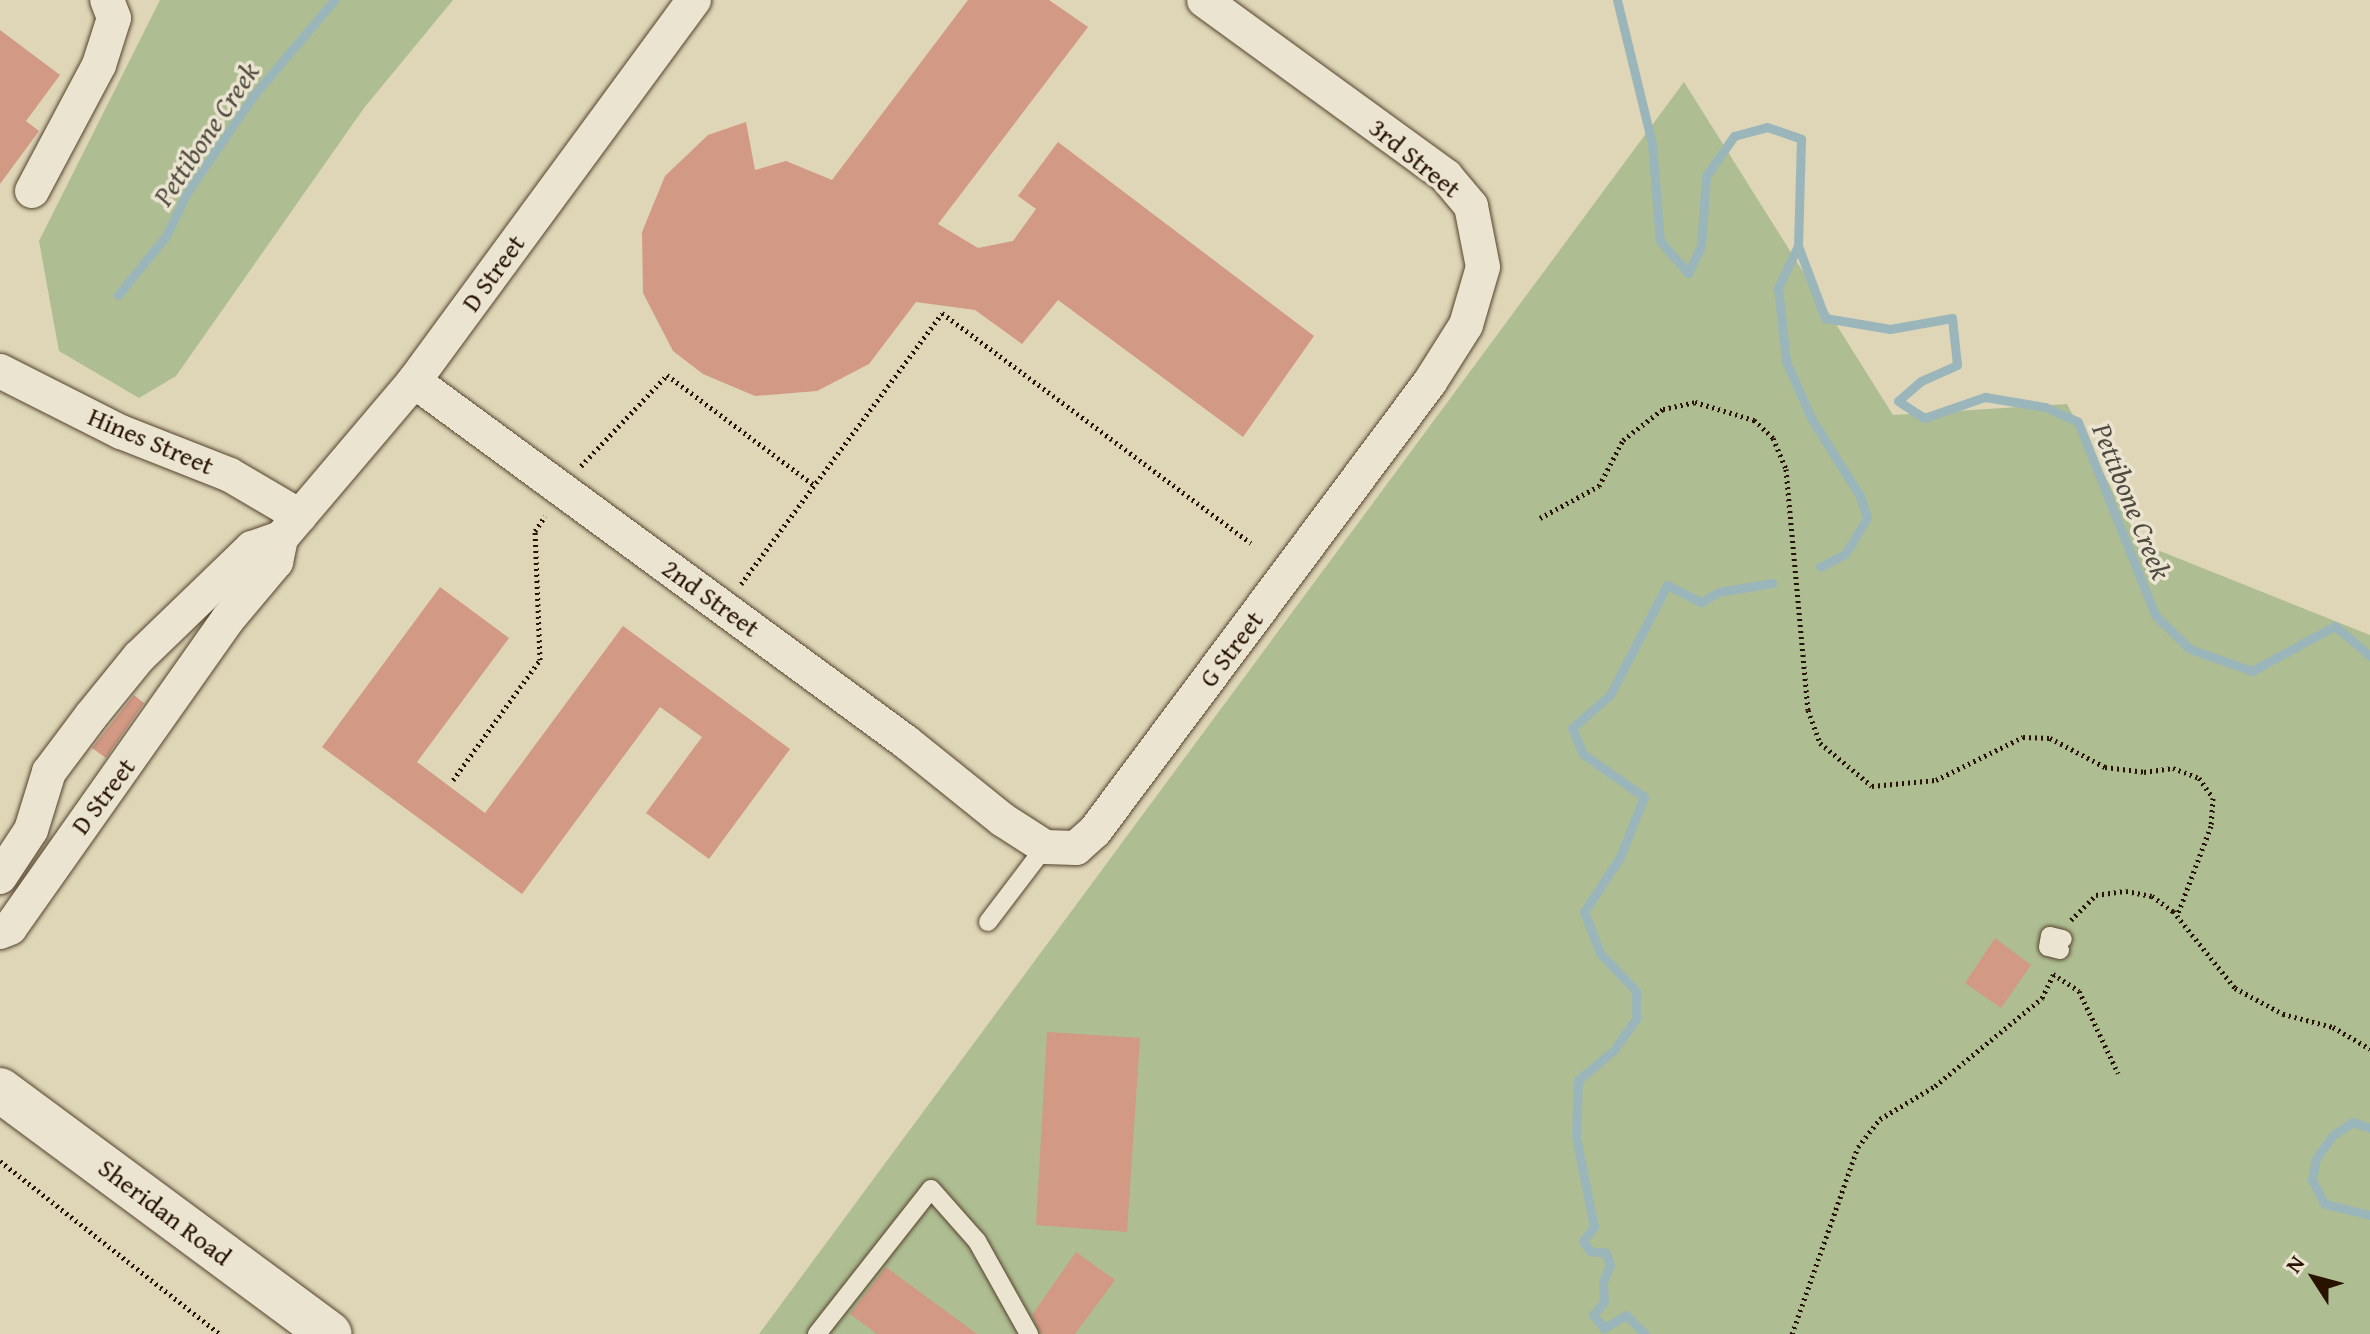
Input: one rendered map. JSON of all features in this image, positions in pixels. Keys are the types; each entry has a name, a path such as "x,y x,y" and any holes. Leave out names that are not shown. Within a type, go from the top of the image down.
{"main road":[{"name":"Sheridan Road","path":"0,1090 330,1334"}],"street":[{"path":"32,191 99,65 114,18 107,0"},
{"name":"D Street","path":"0,932 10,928 228,619 276,562 291,527 414,381 694,0"},
{"name":"3rd Street","path":"1204,0 1446,176 1471,206 1483,267 1479,290 1466,325 1430,382"},
{"name":"Hines Street","path":"0,371 121,432 240,480 291,527"},
{"name":"2nd Street","path":"414,381 906,742 1003,820 1045,847"},
{"name":"G Street","path":"1045,847 1076,848 1095,831 1430,382"},
{"name":"D Street","path":"0,877 31,830 49,772 139,657 252,548 291,527"}],"lane":[{"path":"988,922 1045,847"},
{"path":"817,1334 931,1189 977,1241 1029,1334"}],"path":[{"path":"733,594 942,313 1251,543"},
{"path":"1540,518 1599,486 1623,440 1663,409 1695,402 1754,420 1773,438 1786,469 1808,710 1820,743 1846,770 1872,786 1936,780 2023,737 2050,738 2105,767 2144,772 2173,768 2199,778 2213,798 2211,826 2177,916"},
{"path":"1792,1334 1858,1147 1880,1119 1935,1086 2042,998 2071,919 2096,895 2126,891 2152,896 2177,916 2235,988 2283,1014 2333,1027 2370,1049"},
{"path":"2053,974 2079,991 2118,1073"},
{"path":"0,1161 220,1334"}],"green space":[{"path":"160,0 453,0 364,108 176,376 139,398 59,351 39,241"},
{"path":"1684,82 1893,415 2067,404 2140,543 2370,635 2370,1334 759,1334"}],"building":[{"path":"968,0 1049,0 1088,27 938,224 978,248 1013,241 1036,209 1018,196 1058,142 1314,336 1243,437 1058,300 1022,344 975,310 916,302 869,364 817,391 755,396 703,374 673,351 643,293 642,232 665,176 708,135 746,122 755,170 786,161 832,180"},
{"path":"0,30 60,75 26,121 39,131 0,184"},
{"path":"440,587 509,638 417,762 485,813 623,626 790,749 709,859 646,813 702,737 660,707 522,894 322,747"},
{"path":"134,695 144,703 106,758 92,748"},
{"path":"1995,938 2031,965 2001,1008 1965,983"},
{"path":"1047,1032 1140,1038 1127,1232 1036,1225"},
{"path":"1076,1252 1115,1280 1075,1334 1041,1334 1032,1315"},
{"path":"886,1267 977,1334 877,1334 850,1314"}],"waterway":[{"name":"Pettibone Creek","path":"118,295 166,236 186,194 253,96 334,0"},
{"name":"Pettibone Creek","path":"1617,0 1652,144 1660,241 1688,273 1701,246 1706,176 1734,136 1767,127 1801,139 1798,246 1778,288 1786,361 1811,418 1860,496 1867,518 1845,554 1820,567"},
{"name":"Pettibone Creek","path":"1798,246 1825,318 1890,329 1952,318 1957,365 1921,381 1898,401 1924,418 1985,397 2045,407 2078,422 2155,615 2190,649 2252,671 2335,626 2370,656"},
{"name":"Pettibone Creek","path":"1645,1334 1626,1315 1604,1328 1593,1315 1604,1302 1603,1282 1610,1265 1606,1253 1590,1251 1583,1241 1594,1227 1576,1137 1578,1080 1614,1050 1636,1019 1636,991 1600,953 1584,912 1620,857 1644,797 1583,754 1572,728 1610,695 1667,585 1701,602 1719,592 1772,583"},
{"name":"Pettibone Creek","path":"2370,1128 2353,1122 2333,1135 2316,1158 2312,1180 2325,1204 2370,1215"}]}
